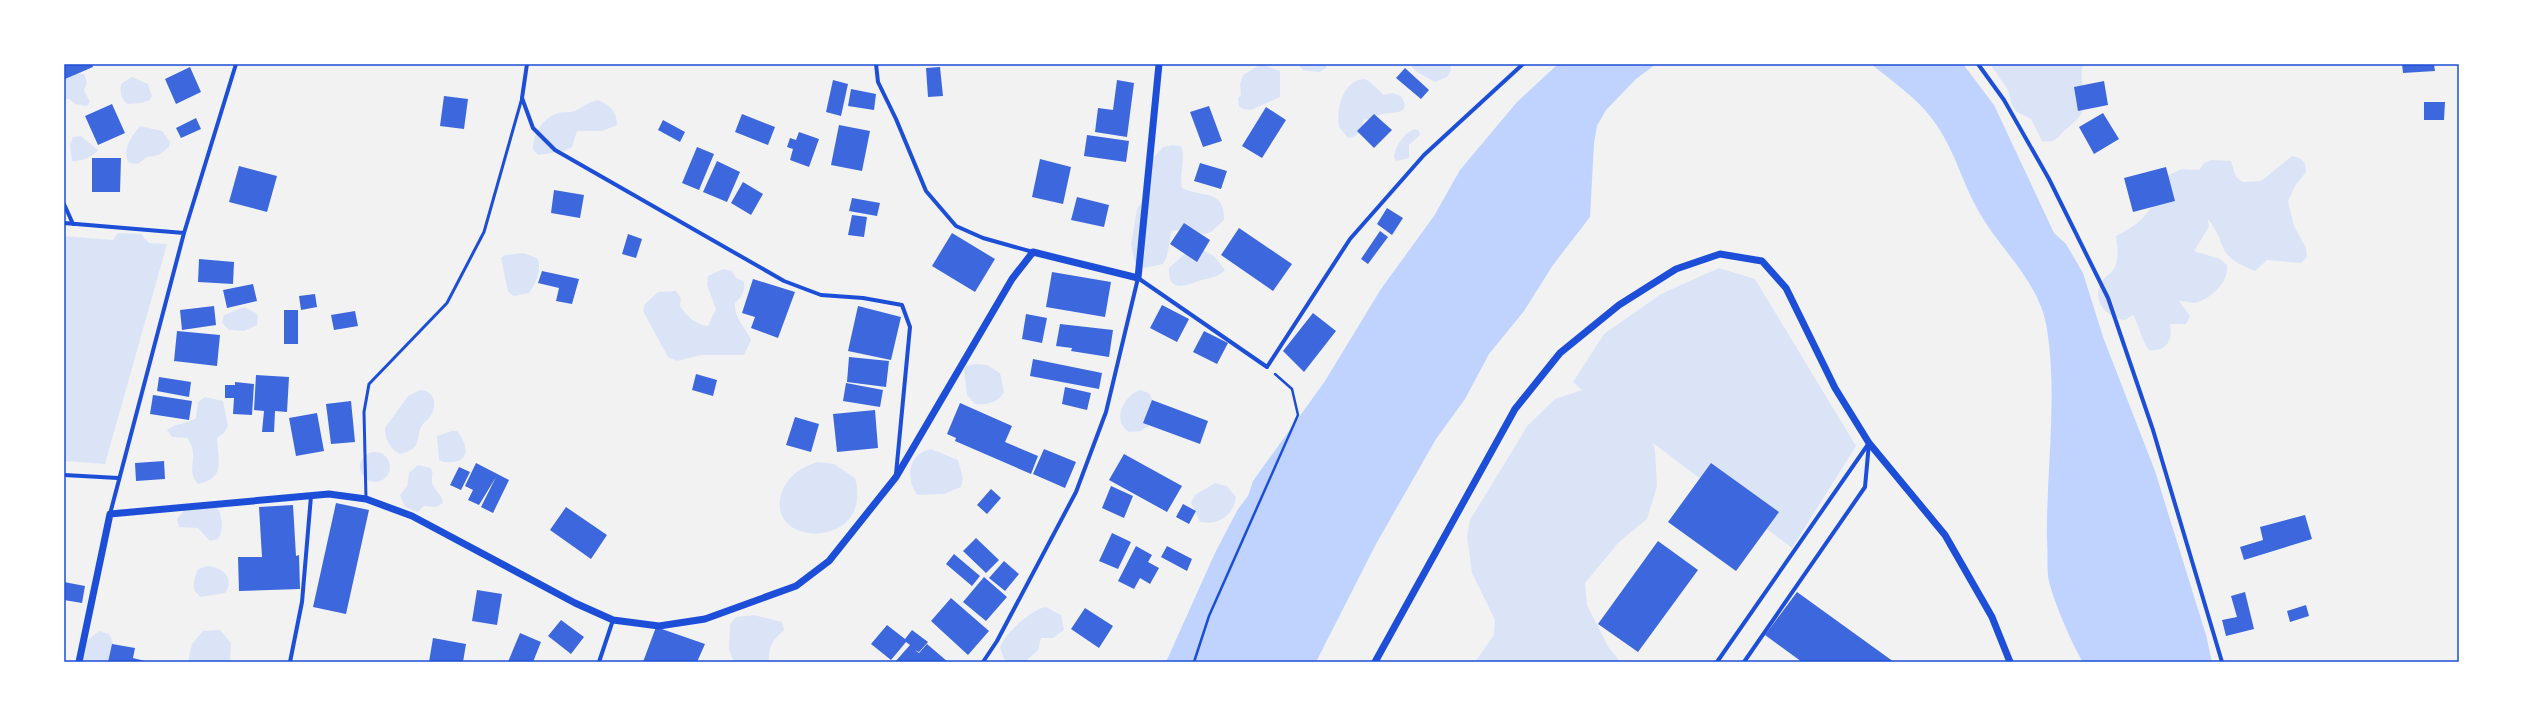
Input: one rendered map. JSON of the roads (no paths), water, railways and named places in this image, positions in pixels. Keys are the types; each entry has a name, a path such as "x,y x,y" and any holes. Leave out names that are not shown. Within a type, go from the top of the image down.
{"street":[{"path":"79,662 118,478 184,233 236,64"},
{"path":"526,64 522,98 533,128 555,150 784,281 821,295 863,298 902,305 910,327 896,476"},
{"path":"876,64 878,82 896,119 926,191 956,226 983,238 1138,278 1267,367 1350,239 1424,155 1522,64"},
{"path":"983,662 997,642 1076,492 1106,412 1138,278 1159,64"},
{"path":"1978,64 2004,100 2049,179 2108,298 2153,430 2222,662"},
{"path":"64,204 73,224"},
{"path":"64,223 184,233"},
{"path":"110,514 329,494 366,499 412,516 575,603 613,620 659,626 705,619 796,586 829,561 896,476 1012,279 1033,252"},
{"path":"1375,662 1515,409 1560,353 1619,305 1676,269 1720,254 1762,261 1786,288 1835,388 1869,443 1945,535 1992,617 2010,662"},
{"path":"1717,662 1869,443"},
{"path":"1744,662 1865,487 1869,443"},
{"path":"64,475 118,478"},
{"path":"290,662 302,602 311,496"},
{"path":"600,662 613,620"}],"lane":[{"path":"366,499 364,412 369,384 447,303 484,232 522,98"}],"water":[{"path":"1558,64 1656,64 1636,79 1606,110 1597,126 1594,143 1590,217 1553,265 1524,311 1489,354 1465,399 1436,439 1376,544 1316,662 1166,662 1215,553 1238,509 1248,496 1253,481 1325,381 1381,289 1434,216 1460,170 1517,102"},
{"path":"1871,64 1963,64 1994,105 2054,233 2066,244 2083,273 2103,337 2155,471 2206,635 2212,662 2083,662 2079,655 2057,607 2048,576 2047,513 2052,382 2047,329 2043,312 2037,296 1979,212 1947,142 1933,120 1920,104"}]}
